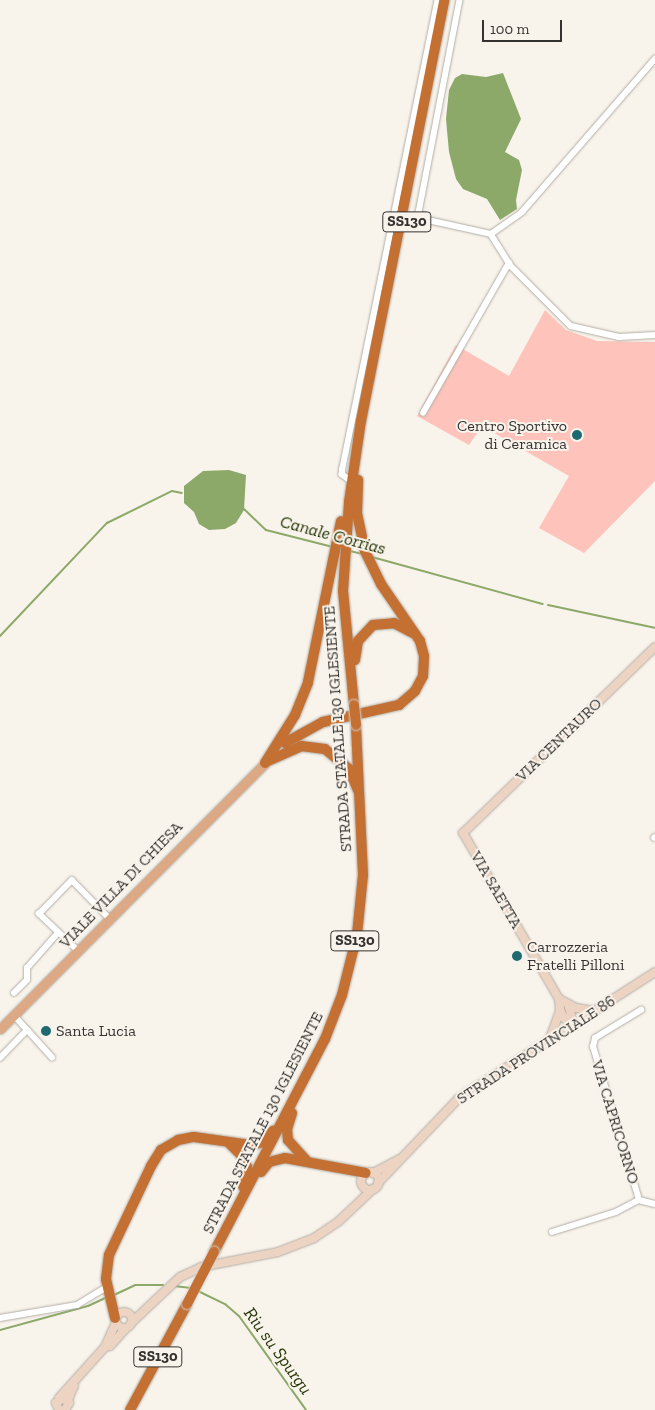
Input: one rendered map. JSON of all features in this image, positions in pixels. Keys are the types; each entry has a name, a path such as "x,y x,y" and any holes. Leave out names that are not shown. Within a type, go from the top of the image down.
{"highway":[{"name":"SS130","path":"341,546 361,421 444,0"},
{"name":"SS130","path":"349,502 450,0"},
{"path":"265,763 295,715 308,682 339,562 350,480 361,421"},
{"path":"285,743 323,722 388,708 408,698 419,684 425,666 417,635 370,564 364,551 357,514 362,444"},
{"name":"STRADA STATALE 130 IGLESIENTE","path":"130,1410 308,1073 342,995 357,934 363,876 361,800 358,783 356,725 339,562"},
{"path":"354,705 357,686 355,650 360,636 368,628 384,622 400,625 417,635"},
{"path":"265,763 301,746 325,749 349,769 358,783"},
{"path":"120,1316 111,1302 107,1287 106,1269 111,1248 150,1166 162,1150 186,1137 252,1145 268,1138 308,1073"},
{"path":"306,1160 290,1146 287,1135 290,1118 308,1073"},
{"path":"228,1143 241,1154 247,1172 230,1222"},
{"path":"230,1222 269,1162 280,1158 306,1160 346,1169 366,1178"}],"main road":[{"name":"VIALE VILLA DI CHIESA","path":"0,1029 285,743"}],"street":[{"path":"350,480 342,475 342,470 438,0"},
{"path":"460,0 419,213 428,220 491,234 509,263 571,326 619,336 655,335"},
{"path":"491,234 522,212 655,59"},
{"path":"424,413 509,263"},
{"name":"VIA CENTAURO","path":"462,833 653,651"},
{"name":"VIA SAETTA","path":"462,833 559,999 560,1010 549,1041"},
{"path":"78,951 39,914 72,880 110,918"},
{"path":"14,993 27,980 27,968 58,933"},
{"name":"STRADA PROVINCIALE 86","path":"63,1404 76,1384 129,1325 148,1305 180,1277 201,1267 278,1252 314,1238 356,1205 376,1186 459,1098 655,972"},
{"path":"559,999 568,1004 595,1010"},
{"path":"568,1004 574,1025"},
{"path":"560,1010 564,1018 574,1025"},
{"name":"VIA CAPRICORNO","path":"638,1200 593,1047 595,1038 641,1010"},
{"path":"14,1015 52,1057"},
{"path":"0,1058 27,1030"},
{"name":"STRADA PROVINCIALE 86","path":"366,1178 403,1157"},
{"path":"366,1178 376,1186"},
{"path":"366,1178 376,1186"},
{"path":"356,1205 366,1178"},
{"path":"552,1232 616,1212 638,1200 655,1204"},
{"path":"0,1318 77,1305 107,1287"},
{"name":"STRADA PROVINCIALE 86","path":"120,1316 148,1305"},
{"path":"120,1316 118,1326 129,1325"},
{"path":"120,1316 129,1325"},
{"path":"50,1410 63,1404 105,1347 120,1316"},
{"path":"63,1404 77,1410"}],"shaded area":[{"path":"503,73 521,119 505,152 519,160 522,170 516,200 517,209 500,220 487,199 463,189 456,179 449,152 446,119 449,90 455,78 462,74 486,77"},
{"name":"Centro Sportivo di Ceramica","path":"545,310 566,330 597,341 655,342 655,481 584,553 539,528 569,476 482,426 469,445 417,416 456,345 509,376"},
{"path":"229,470 246,475 244,510 236,523 225,529 209,530 199,524 194,512 184,503 184,486 203,471"}],"waterway":[{"name":"Canale Corrias","path":"0,636 107,523 172,491 182,493"},
{"name":"Canale Corrias","path":"244,509 266,530 333,547"},
{"name":"Canale Corrias","path":"350,551 362,554"},
{"name":"Canale Corrias","path":"372,557 543,604"},
{"name":"Canale Corrias","path":"548,605 655,628"},
{"name":"Riu su Spurgu","path":"114,1295 135,1285 163,1285"},
{"name":"Riu su Spurgu","path":"174,1286 191,1288"},
{"name":"Riu su Spurgu","path":"198,1291 225,1304 239,1316 306,1410"},
{"name":"Riu su Spurgu","path":"0,1330 88,1306 105,1298"}],"place":[{"name":"Centro Sportivo di Ceramica","path":"577,435"},
{"name":"Carrozzeria Fratelli Pilloni","path":"517,956"},
{"name":"Santa Lucia","path":"46,1031"}]}
